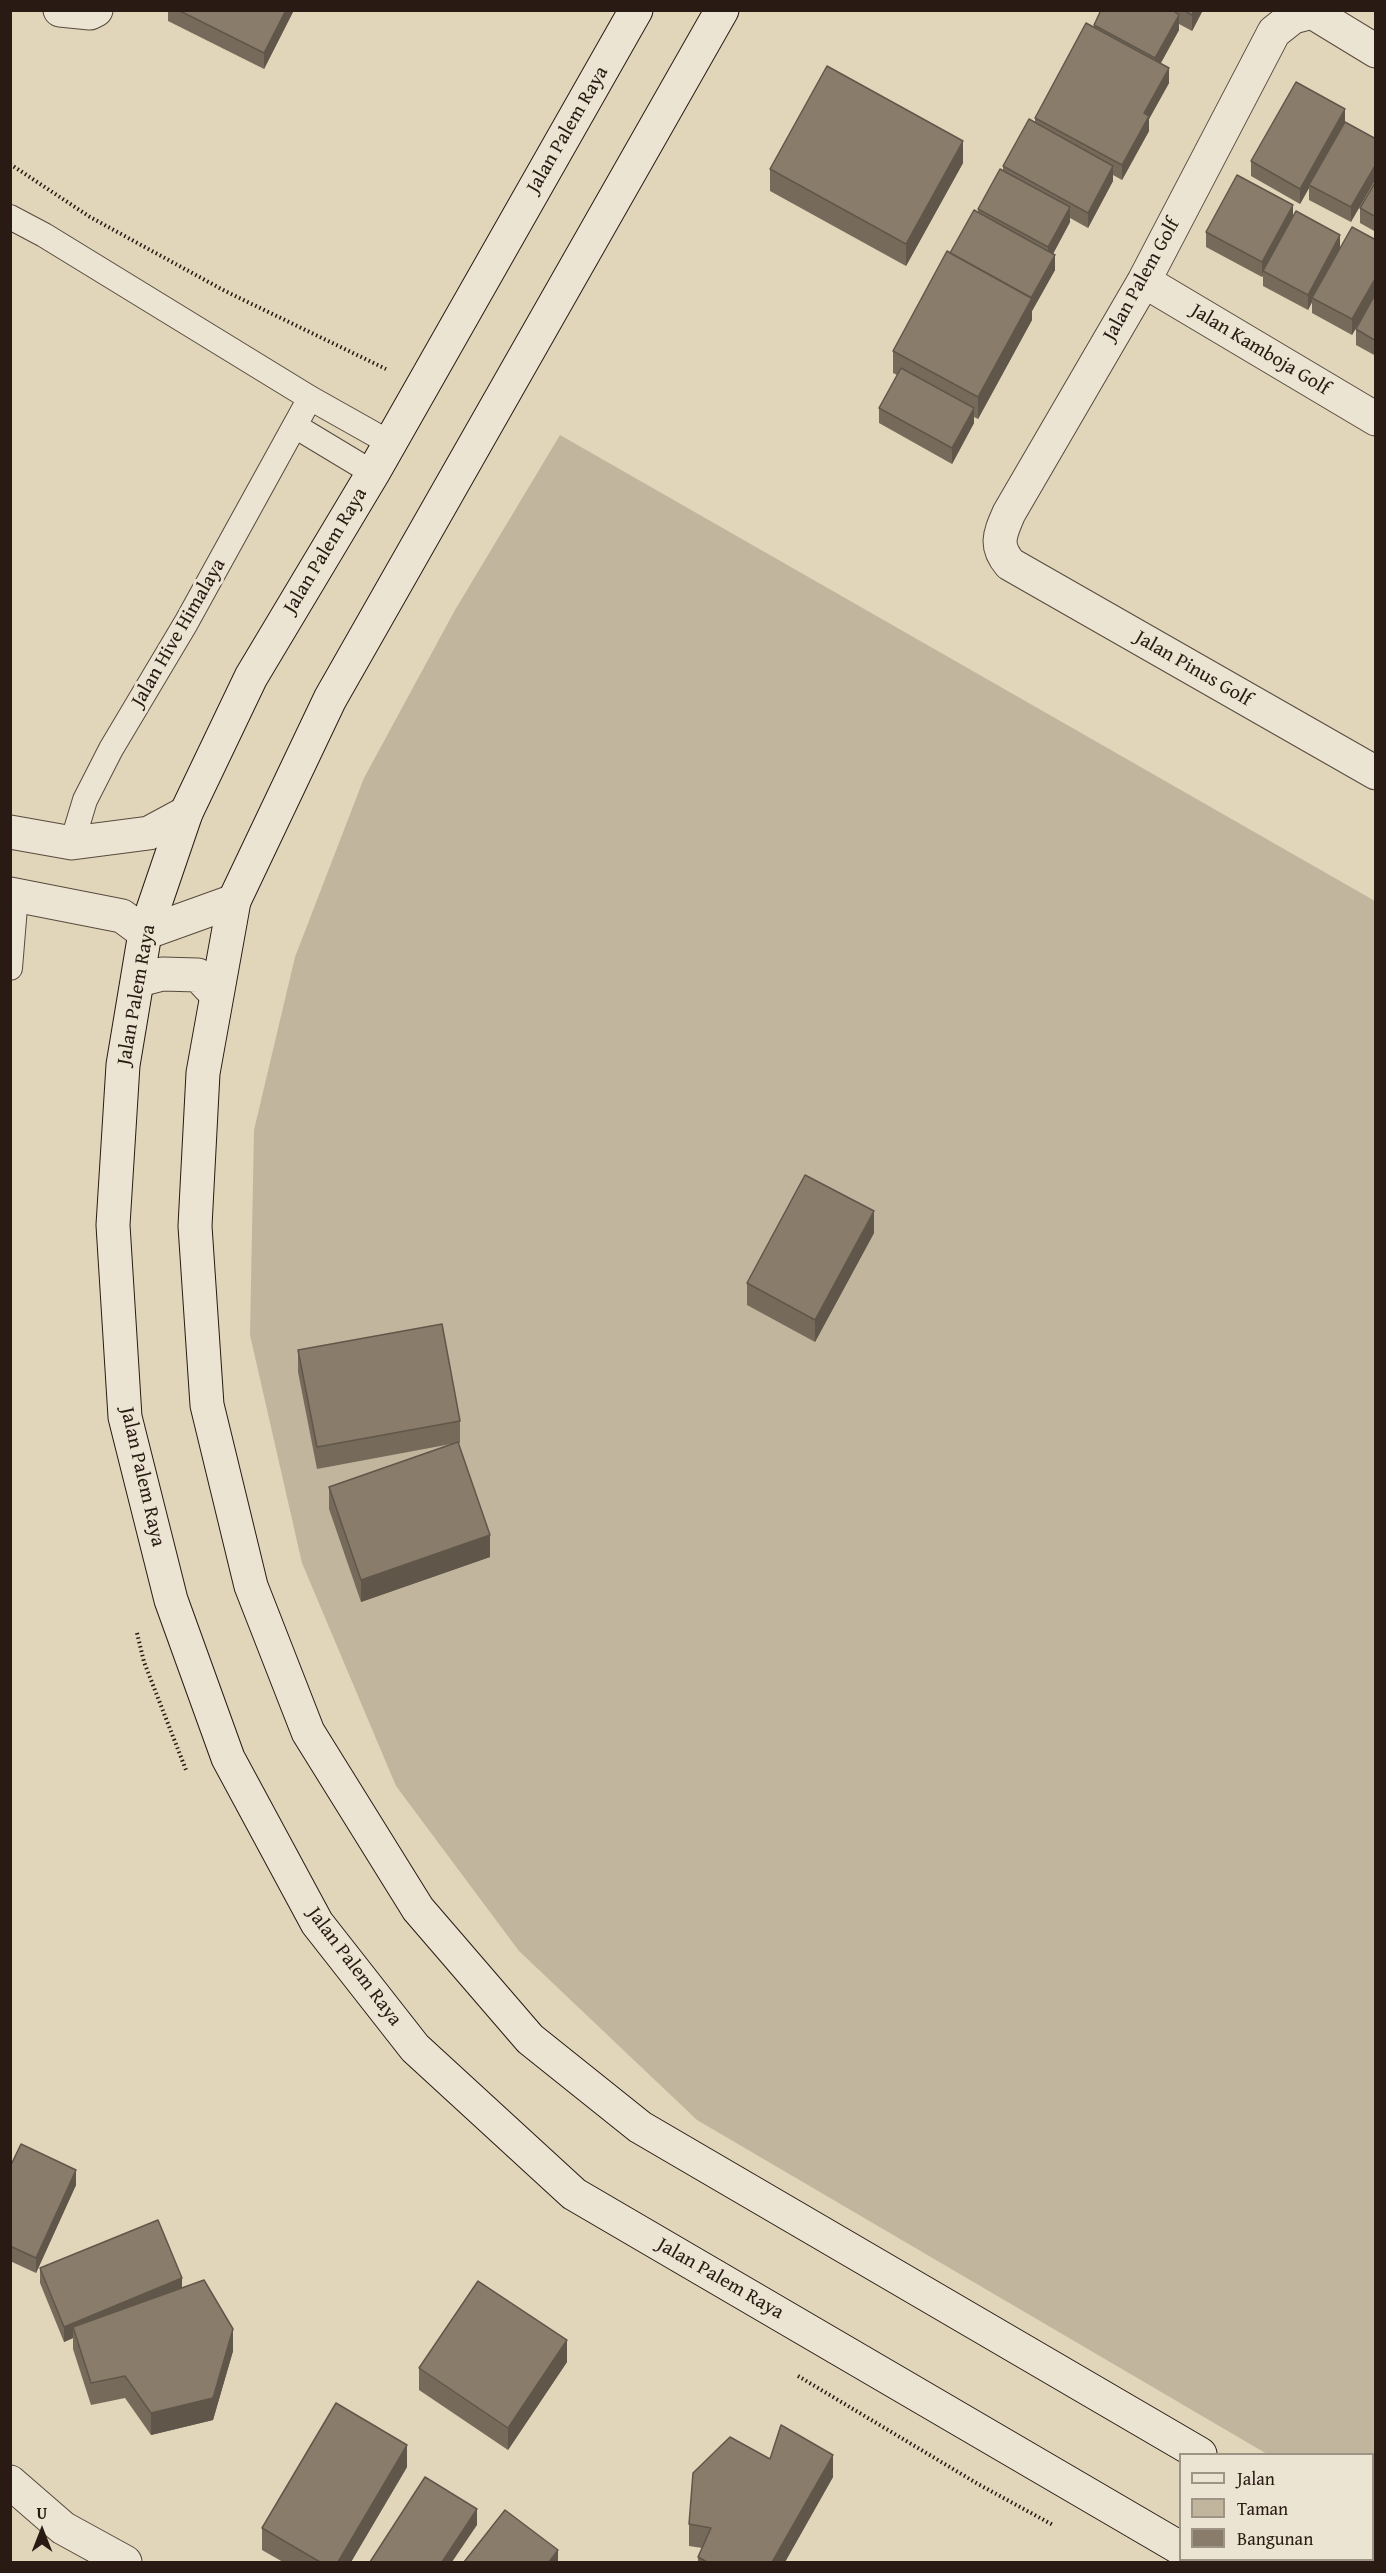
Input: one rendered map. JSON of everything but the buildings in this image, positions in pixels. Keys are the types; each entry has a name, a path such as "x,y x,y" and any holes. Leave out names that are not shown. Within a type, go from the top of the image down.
{"street":[{"name":"Jalan Palem Raya","path":"636,10 373,473 251,677 186,813 145,933 139,980 123,1065 113,1225 126,1417 171,1600 228,1758 317,1923 415,2048 574,2194 1179,2547"},
{"path":"722,10 330,699 234,901 203,1073 195,1226 207,1405 251,1586 308,1732 418,1909 530,2039 640,2127 1198,2453"},
{"name":"Jalan Palem Golf","path":"1010,564 1001,554 1000,536 1009,513 1144,281 1274,32 1293,17 1312,12 1376,51"},
{"name":"Jalan Kamboja Golf","path":"1144,281 1376,419"},
{"name":"Jalan Pinus Golf","path":"1010,564 1376,773"},
{"path":"10,832 72,843 149,833 186,813"},
{"path":"13,895 122,916 145,933 234,901"},
{"path":"139,980 162,974 198,975 216,994"},
{"path":"10,2482 63,2528 125,2562"}],"lane":[{"path":"10,217 54,241 310,398 390,443"},
{"name":"Jalan Hive Himalaya","path":"72,843 85,800 111,749 186,623 310,398"},
{"path":"296,426 373,473"},
{"path":"10,968 13,895"}],"path":[{"path":"10,164 90,217 225,291 422,386"}],"green space":[{"path":"560,435 1375,901 1375,2518 1374,2453 1265,2453 697,2120 519,1951 396,1786 302,1563 250,1335 254,1130 295,957 364,778 455,610"}]}
